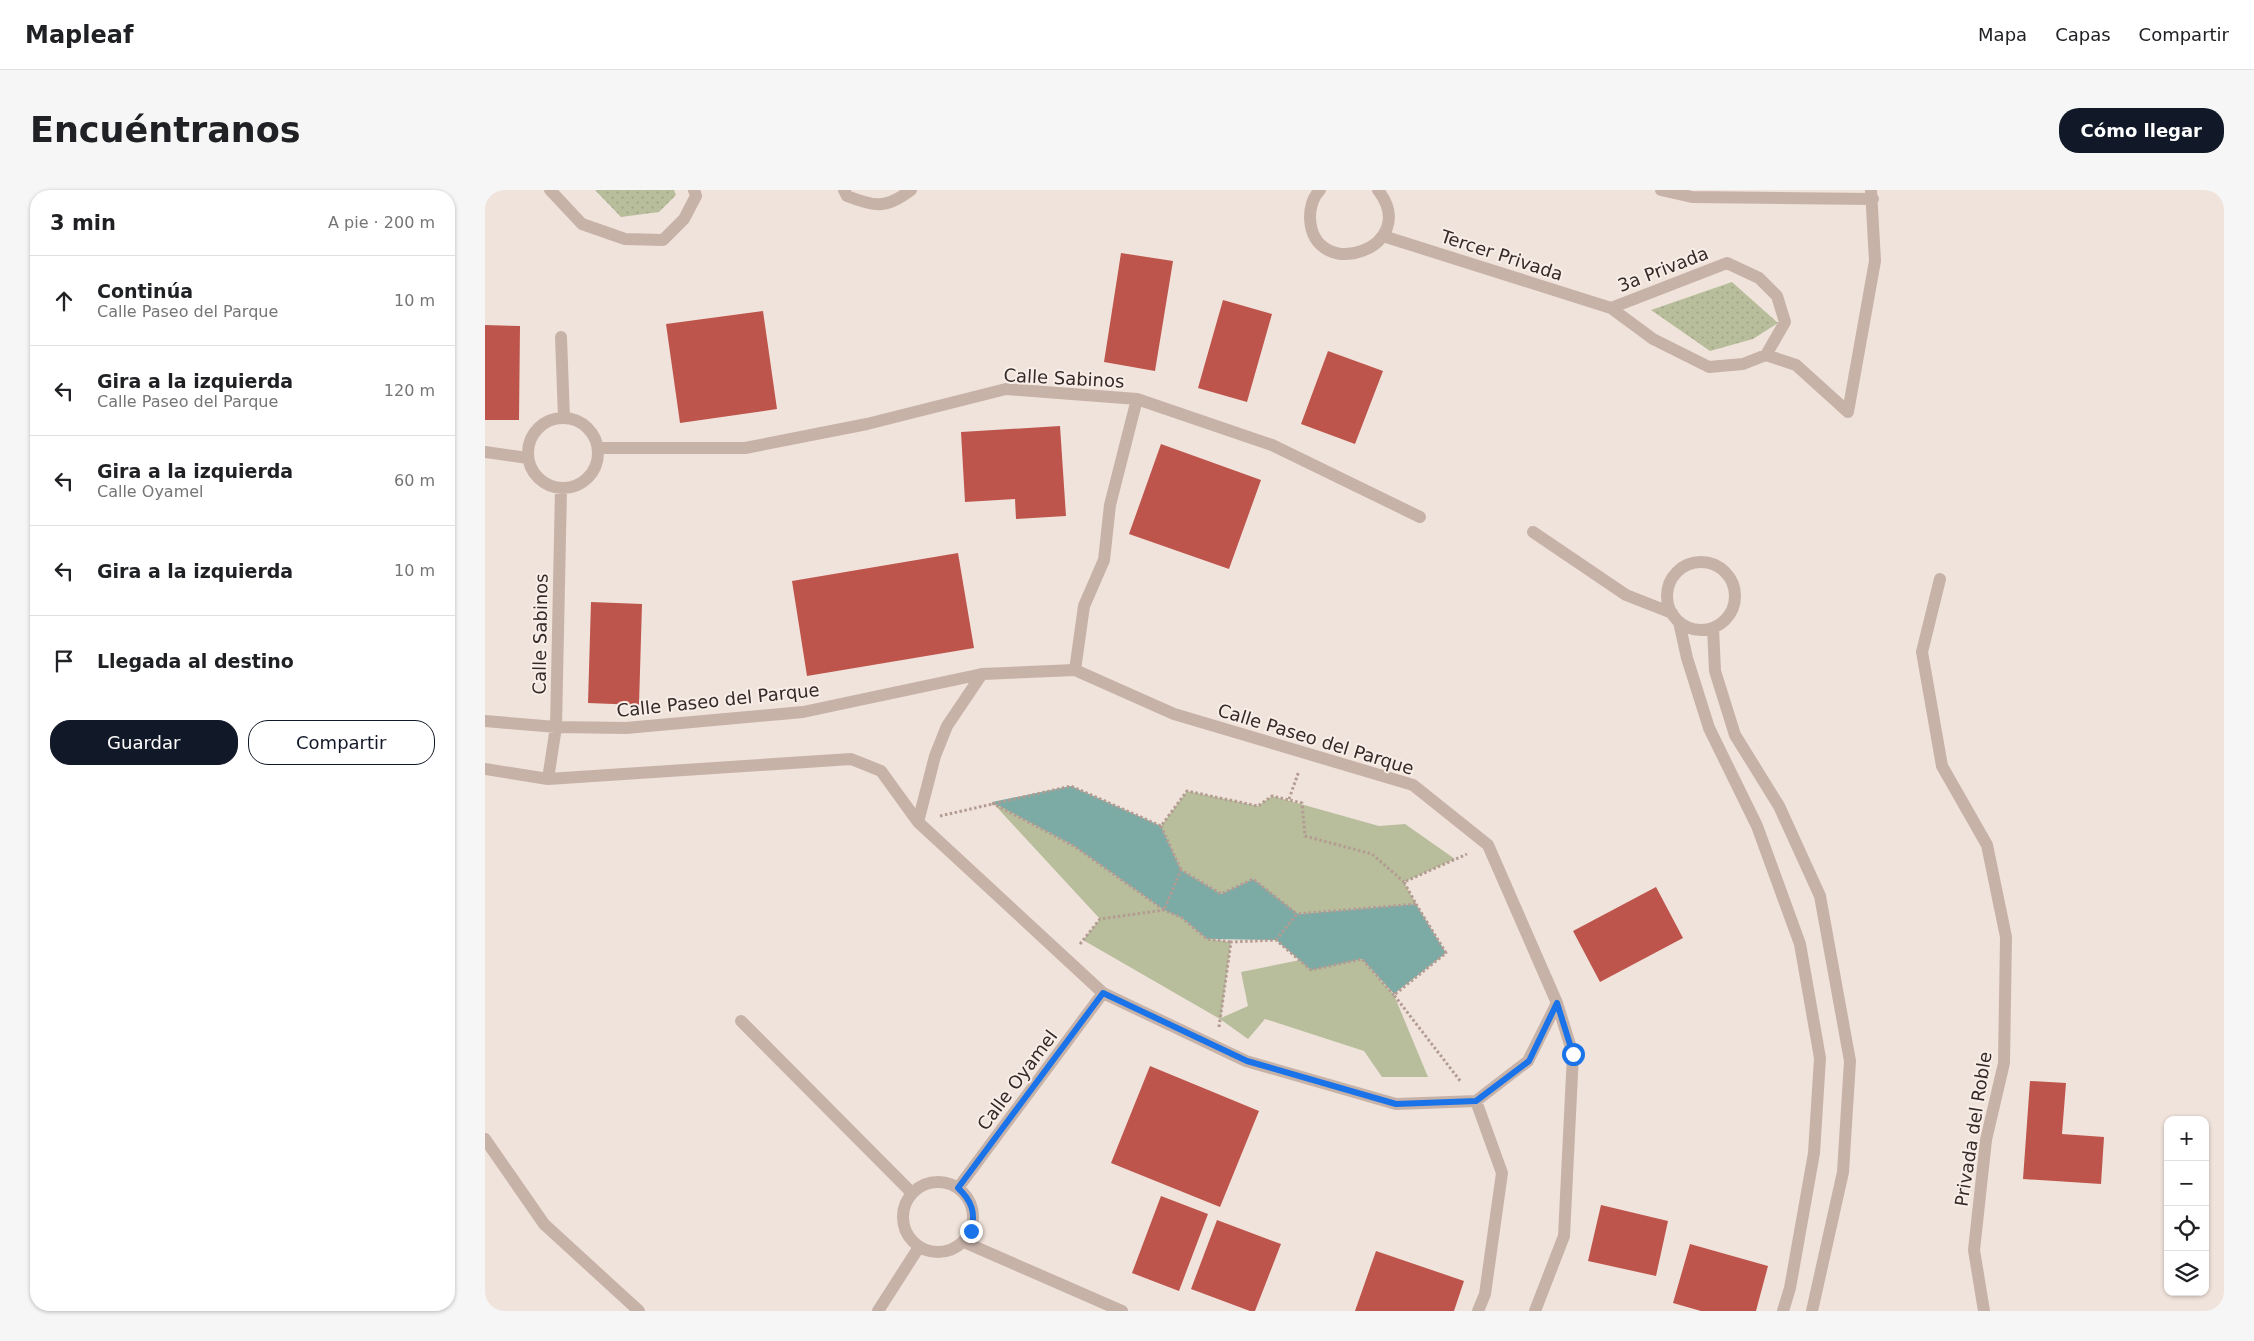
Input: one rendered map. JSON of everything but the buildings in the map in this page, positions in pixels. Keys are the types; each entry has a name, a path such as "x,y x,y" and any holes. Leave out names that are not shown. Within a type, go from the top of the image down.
{"street":[{"path":"550,190 582,224 625,239 663,240 684,219 696,196 694,190"},
{"path":"844,190 847,196 871,205 897,201 911,190"},
{"path":"1317,191 1310,209 1311,226 1319,242 1335,253 1353,255 1370,249 1383,236 1389,218 1385,200 1378,190"},
{"path":"1661,190 1693,197 1872,195 1875,261 1848,412 1796,365 1766,355"},
{"name":"Tercer Privada","path":"1383,236 1611,308"},
{"name":"3a Privada","path":"1727,263 1759,278 1777,296 1785,322 1766,355 1743,364 1709,367 1653,339 1611,308 1727,263"},
{"path":"561,337 564,418"},
{"name":"Calle Sabinos","path":"598,448 745,448 867,424 1006,389 1137,399 1272,445 1420,517"},
{"path":"1075,670 1084,606 1104,560 1110,505 1137,399"},
{"path":"564,418 577,420 587,427 594,437 598,448 598,461 593,472 585,481 574,487 561,489 549,486 539,480 531,470 528,458 528,446 537,430 552,420 564,418"},
{"path":"485,452 528,458"},
{"name":"Calle Sabinos","path":"548,779 556,727 561,489"},
{"path":"1533,532 1626,595 1675,618 1689,628 1701,630 1713,628 1723,622 1731,613 1735,602 1735,590 1731,579 1723,570 1713,564 1701,562 1689,564 1679,570 1671,579 1667,590 1667,602 1675,618 1709,728 1757,826 1801,944 1820,1058 1813,1153 1790,1288 1783,1311"},
{"name":"Privada del Roble","path":"1940,578 1922,652 1942,766 1987,845 2005,937 2004,1062 1986,1140 1974,1250 1984,1311"},
{"path":"1713,628 1715,671 1735,735 1779,806 1820,896 1850,1060 1843,1172 1812,1311"},
{"name":"Calle Paseo del Parque","path":"485,720 556,727 626,728 803,712 982,674 1075,670 1174,714 1306,751 1413,785 1488,845 1557,1003 1573,1054 1564,1236 1535,1311"},
{"path":"918,822 935,756 947,726 982,674"},
{"path":"485,769 548,779 851,759 881,771 918,822 1103,993 1247,1061 1396,1104 1476,1101 1529,1061 1557,1003"},
{"name":"Calle Oyamel","path":"958,1188 1103,993"},
{"path":"741,1021 912,1193"},
{"path":"1476,1101 1502,1174 1485,1294 1478,1311"},
{"path":"485,1139 544,1224 639,1311"},
{"path":"934,1182 946,1183 958,1188 970,1202 974,1219 971,1231 964,1242 954,1249 942,1253 930,1252 919,1247 909,1239 902,1215 905,1203 912,1193 922,1185 934,1182"},
{"path":"964,1242 1122,1311"},
{"path":"878,1311 919,1247"}],"path":[{"path":"1289,799 1306,751"},
{"path":"918,822 992,802 1071,786 1161,826 1181,870 1221,894 1253,879 1297,914 1416,904"},
{"path":"1161,826 1187,791 1258,806 1272,796 1302,803 1305,836 1372,854 1404,882 1446,953 1395,994"},
{"path":"992,802 1074,846 1164,910 1182,918 1207,939 1231,942 1275,940 1311,970 1362,959 1395,994 1476,1101"},
{"path":"1404,882 1488,845"},
{"path":"1164,910 1181,870"},
{"path":"1067,960 1100,919 1164,910"},
{"path":"1275,940 1297,914"},
{"path":"1217,1047 1231,942"}],"green space":[{"path":"595,190 674,190 676,195 659,212 621,217"},
{"path":"1732,282 1778,323 1753,339 1710,351 1651,310"},
{"path":"1187,791 1258,806 1272,796 1379,826 1405,824 1455,859 1404,882 1416,904 1297,914 1253,879 1221,894 1181,870 1161,826"},
{"path":"992,802 1074,846 1164,910 1182,918 1207,939 1231,942 1221,1018 1248,1006 1241,972 1300,960 1311,969 1362,959 1394,995 1428,1077 1382,1077 1364,1051 1265,1019 1248,1039 1220,1019 1083,940 1100,919"}],"water":[{"path":"1071,786 1161,826 1181,870 1221,894 1253,879 1298,914 1416,904 1446,953 1394,994 1362,959 1311,970 1276,940 1207,939 1182,918 1164,910 1074,846 992,802"}],"route":[{"path":"971,1231 974,1219 973,1207 967,1196 958,1188 1103,993 1247,1061 1396,1104 1476,1101 1529,1061 1557,1003 1573,1054"}]}
